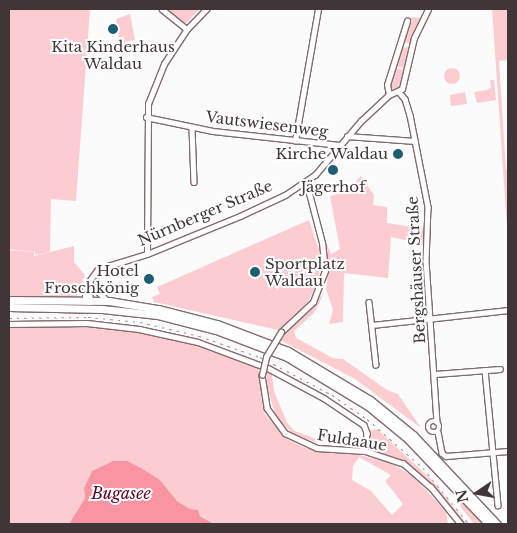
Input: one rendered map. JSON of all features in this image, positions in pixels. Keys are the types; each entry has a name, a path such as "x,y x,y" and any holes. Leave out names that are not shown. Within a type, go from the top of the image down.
{"main road":[{"path":"9,300 87,303 180,319 250,342 313,371 368,406 408,439 489,524"},
{"path":"9,307 109,301 165,310 217,324 288,351 324,370 370,400 413,434 497,524"}],"street":[{"path":"162,9 187,28"},
{"path":"147,254 146,117 154,84 187,28 206,9"},
{"path":"295,141 318,9"},
{"path":"399,92 406,80 413,44 428,9"},
{"path":"389,95 387,85 402,46 407,21"},
{"path":"402,46 413,44"},
{"name":"Nürnberger Straße","path":"87,303 85,286 90,283 98,269 147,254 240,216 306,182 322,169 347,136 389,95 399,92"},
{"name":"Bergshäuser Straße","path":"399,92 408,107 429,215 426,262 437,422 440,426 438,432 432,432 429,428 430,423 437,422"},
{"name":"Vautswiesenweg","path":"146,117 192,128 339,145"},
{"name":"Vautswiesenweg","path":"192,128 194,182"},
{"path":"347,136 415,141"},
{"name":"Fuldaaue","path":"306,182 322,243 325,272 313,302 281,332 266,357 262,375 267,408 286,433 317,448 365,451 403,463 418,474 461,524"},
{"path":"90,283 109,301"},
{"path":"369,302 376,365"},
{"path":"372,325 508,310"},
{"path":"9,324 87,323 139,329 198,342 268,368 324,398 364,425 367,433 365,451"},
{"path":"435,374 500,368"},
{"path":"485,370 498,505"},
{"path":"438,432 442,453 446,456 508,451"}],"shaded area":[{"path":"9,9 90,9 76,201 51,199 50,252 35,255 35,252 9,249"},
{"path":"166,9 182,10 200,9 185,24"},
{"path":"492,9 508,9 508,60 499,61 506,170 508,168 508,242"},
{"path":"130,14 135,40 125,42 126,47 92,55 92,50 120,44 116,19"},
{"path":"414,17 420,18 410,43 404,43 409,19"},
{"path":"409,47 406,69 396,66 402,48"},
{"path":"395,68 405,70 400,86 393,90 390,86"},
{"path":"449,68 455,68 460,73 458,82 449,84 444,79 444,73"},
{"path":"490,80 494,80 496,100 477,103 474,92 487,90 491,87"},
{"path":"465,92 467,104 451,106 450,95"},
{"path":"361,176 374,195 373,205 387,207 387,223 425,229 424,244 391,237 388,278 344,273 343,322 329,324 333,310 326,289 329,266 324,237 331,254 340,249 330,196 346,192"},
{"name":"Sportplatz Waldau","path":"309,220 320,253 319,280 308,302 278,330 154,302 152,297 160,294 157,287"},
{"path":"74,246 74,262 85,275 77,296 9,297 9,250 34,252 34,256"},
{"path":"324,293 314,313 294,331 296,338 333,358 343,359 387,390 398,394 421,428 355,379 280,340"},
{"path":"86,325 140,331 196,344 258,367 265,414 287,439 305,448 359,455 388,462 411,475 427,491 446,512 448,524 214,524 177,501 160,480 127,461 113,461 92,471 84,488 85,498 69,524 9,524 9,326","holes":["359,457 391,475 385,481 403,504 392,515 371,491 352,480 353,466"]},
{"path":"267,370 272,375 274,391 287,423 295,431 316,439 317,443 292,433 276,417 267,387"},
{"path":"377,429 432,480 467,524 463,524 432,486 411,466 371,449 369,431"},
{"path":"461,499 484,524 474,524 457,502"}],"water":[{"name":"Bugasee","path":"113,461 127,461 141,468 160,480 177,501 190,509 198,510 200,516 214,524 69,524 85,498 84,488 92,471"}],"railway":[{"path":"9,318 88,317 140,322 199,336 260,357 332,395 367,419 423,468 469,524"}],"place":[{"name":"Kita Kinderhaus Waldau","path":"113,29"},
{"name":"Kirche Waldau","path":"398,154"},
{"name":"Jägerhof","path":"333,170"},
{"name":"Sportplatz Waldau","path":"255,272"},
{"name":"Hotel Froschkönig","path":"149,279"}]}
